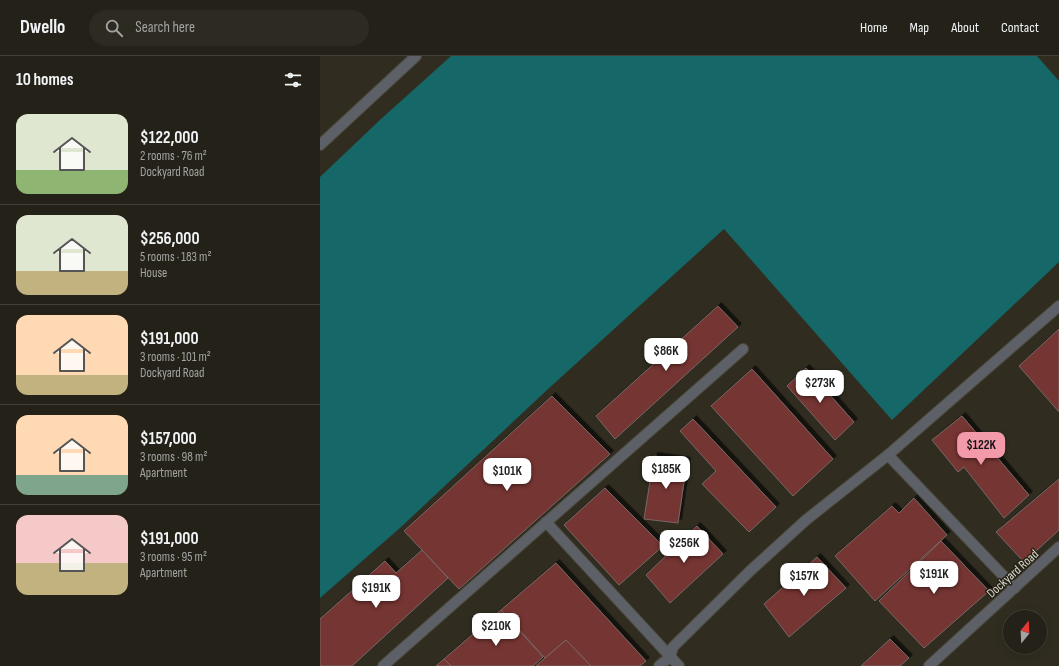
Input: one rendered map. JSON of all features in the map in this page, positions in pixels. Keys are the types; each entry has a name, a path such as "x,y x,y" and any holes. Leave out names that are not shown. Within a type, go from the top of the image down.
{"street":[{"path":"320,145 416,56"},
{"path":"659,666 670,657 673,647 750,571 806,520 888,455 1059,306"},
{"path":"383,666 743,349"},
{"path":"888,455 1015,588"},
{"path":"546,522 679,666"},
{"name":"Dockyard Road","path":"928,666 1059,547"}],"water":[{"path":"451,56 1037,56 1059,81 1059,262 892,420 724,229 547,390 401,527 320,598 320,177 381,119"}],"building":[{"path":"718,306 738,327 615,439 596,416"},
{"path":"1059,329 1059,412 1019,366"},
{"path":"806,368 854,422 835,440 787,386"},
{"path":"752,369 833,459 793,496 711,406"},
{"path":"552,396 610,454 459,589 404,531"},
{"path":"962,416 1029,495 1004,518 964,467 958,472 932,440"},
{"path":"693,419 776,507 749,532 702,484 716,471 680,431"},
{"path":"654,456 687,461 678,523 644,519"},
{"path":"1059,479 1059,530 1024,562 996,532"},
{"path":"605,488 663,546 619,585 564,525"},
{"path":"914,498 947,535 875,601 835,556 892,506 899,513"},
{"path":"697,526 723,554 670,603 646,575"},
{"path":"941,541 989,591 924,648 879,601"},
{"path":"422,550 448,578 352,666 320,666 320,619 385,561 396,573"},
{"path":"817,557 846,588 789,637 764,604"},
{"path":"556,563 646,661 640,666 591,666 566,640 545,658 501,610"},
{"path":"501,610 543,657 533,666 451,666 444,659"},
{"path":"890,639 909,658 900,666 861,666"},
{"path":"566,640 591,666 536,666 545,658"},
{"path":"444,659 451,666 436,666"}]}
